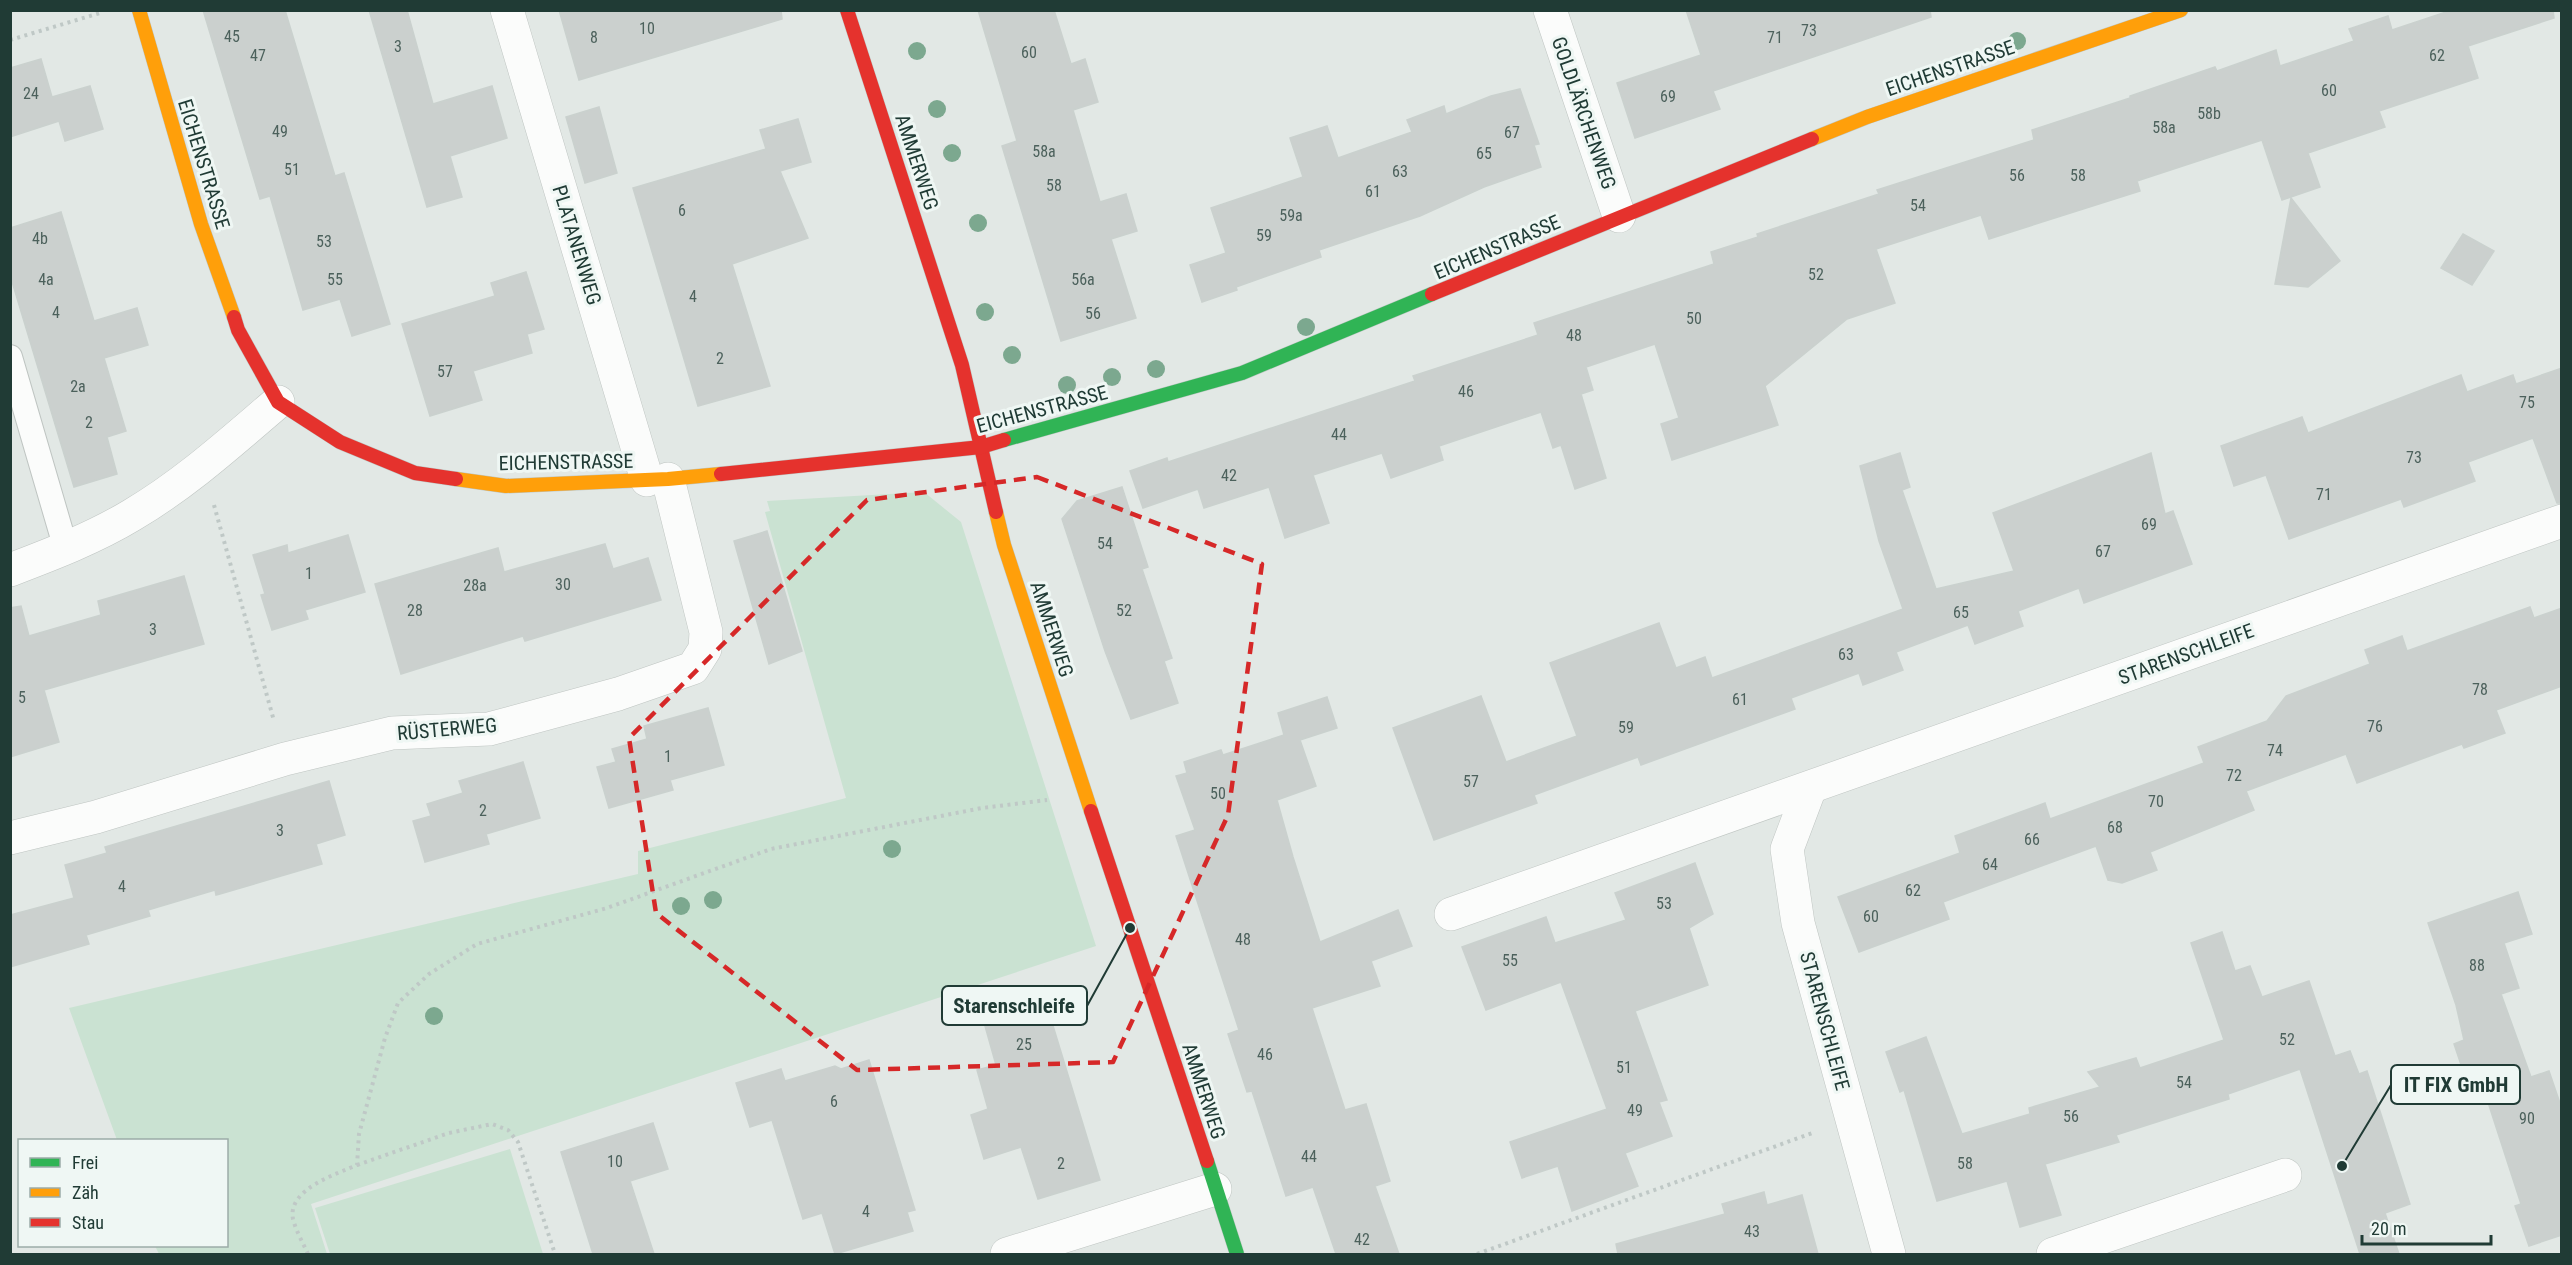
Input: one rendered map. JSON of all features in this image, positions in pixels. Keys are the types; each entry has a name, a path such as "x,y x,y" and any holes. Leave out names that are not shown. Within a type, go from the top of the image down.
{"street":[{"name":"EICHENSTRASSE","path":"139,10 212,256 238,330 278,402 340,442 415,473 506,486 657,479 981,447 1242,373 1619,216 1867,117 2123,19 2181,10"},
{"name":"PLATANENWEG","path":"507,10 657,479"},
{"name":"AMMERWEG","path":"847,10 962,364 1004,545 1236,1254"},
{"name":"GOLDLÄRCHENWEG","path":"1550,10 1619,216"},
{"path":"10,570 66,549 132,515 203,467 278,402"},
{"name":"RÜSTERWEG","path":"10,838 96,817 285,759 392,733 489,729 618,694 693,668 705,649 706,632 657,479"},
{"name":"STARENSCHLEIFE","path":"1451,914 2562,521"},
{"name":"STARENSCHLEIFE","path":"1810,788 1787,849 1798,923 1889,1254"},
{"path":"2053,1254 2285,1175"},
{"path":"1006,1254 1215,1189"}],"lane":[{"path":"10,357 66,549"}],"path":[{"path":"10,40 107,10"},
{"path":"203,467 285,759"},
{"path":"357,1165 359,1134 385,1038 398,1003 429,974 477,945 607,908 771,849 982,808 1087,795"},
{"path":"1478,1254 1852,1119"},
{"path":"308,1254 292,1217 297,1201 308,1187 357,1165 449,1133 492,1124 508,1130 518,1142 555,1254"}],"highlighted area":[{"path":"1037,477 1262,564 1228,815 1113,1062 857,1070 656,913 629,738 867,500"}],"green space":[{"path":"924,492 961,522 1096,946 311,1204 327,1254 159,1254 156,1247 228,1247 228,1139 117,1139 69,1008 638,874 638,851 846,798 765,512 770,511 767,501"},
{"path":"510,1149 543,1254 330,1254 315,1208"}],"building":[{"path":"203,10 285,10 335,176 344,173 390,324 352,336 340,299 303,310 270,196 260,199"},
{"path":"369,10 407,10 433,104 492,86 507,138 450,156 462,197 427,207"},
{"path":"559,10 781,10 782,19 579,80"},
{"path":"978,10 1054,10 1071,64 1085,59 1098,102 1073,110 1100,202 1126,194 1137,231 1111,239 1136,318 1061,341 1002,146 1017,141"},
{"path":"1686,10 1930,10 1931,17 1713,91 1720,109 1635,138 1617,83 1701,55"},
{"path":"2452,10 2553,10 2554,18 2468,46 2478,78 2379,111 2385,127 2308,153 2320,187 2282,200 2262,140 2137,181 2140,191 1989,239 1981,215 1876,249 1895,303 1847,319 1765,386 1778,425 1672,460 1661,424 1679,418 1655,344 1586,367 1593,390 1581,394 1606,478 1575,489 1561,445 1553,448 1541,412 1439,446 1443,460 1391,478 1382,453 1313,475 1329,523 1285,538 1269,487 1204,508 1198,489 1143,508 1130,471 1167,458 1168,462 1415,381 1413,376 1538,335 1534,323 1714,264 1711,252 1758,237 1757,234 1879,194 1877,190 2034,140 2032,130 2215,67 2217,71 2276,50 2280,66 2354,41 2349,29 2388,16 2392,30"},
{"path":"41,59 52,97 90,86 103,129 65,141 59,121 10,137 10,68"},
{"path":"1520,89 1539,144 1534,145 1541,167 1484,187 1420,216 1319,250 1321,257 1236,287 1237,290 1202,302 1190,265 1226,253 1211,208 1303,177 1290,138 1327,126 1338,158 1412,132 1407,120 1444,106 1446,114 1491,96"},
{"path":"599,107 617,173 585,183 566,117"},
{"path":"798,119 811,162 780,171 808,238 732,264 770,386 698,406 633,188 766,149 760,130"},
{"path":"2291,198 2340,261 2308,287 2275,284"},
{"path":"61,212 94,321 137,308 148,345 104,358 126,431 107,437 117,474 74,487 10,275 10,228"},
{"path":"2463,234 2494,251 2472,285 2441,268"},
{"path":"526,272 544,329 527,334 532,353 473,371 482,400 430,416 402,324 495,296 491,283"},
{"path":"2562,368 2562,503 2557,503 2533,438 2468,462 2475,481 2404,507 2401,499 2289,539 2266,475 2234,486 2221,446 2302,417 2308,433 2461,375 2467,392 2513,375 2516,384"},
{"path":"1900,453 1910,487 1902,490 1936,589 2014,571 1993,513 2151,453 2165,514 2173,511 2192,564 2084,603 2079,588 2018,611 2023,626 1975,644 1968,625 1896,652 1903,670 1863,685 1859,673 1791,698 1795,709 1641,765 1638,757 1534,795 1537,803 1434,840 1393,728 1481,696 1506,762 1577,736 1550,663 1659,623 1676,668 1705,657 1712,678 1903,609 1879,541 1860,466"},
{"path":"1122,487 1148,567 1142,569 1172,658 1164,661 1178,703 1131,719 1105,651 1062,519 1077,501"},
{"path":"767,531 802,651 769,664 734,541"},
{"path":"348,535 365,592 305,610 308,619 272,630 261,595 265,594 253,555 287,545 288,553"},
{"path":"605,544 613,569 648,558 661,600 525,641 523,636 401,674 375,584 498,548 504,572"},
{"path":"184,576 204,644 44,690 59,742 10,757 10,608 21,606 29,636 101,615 98,601"},
{"path":"2530,607 2534,618 2562,608 2562,686 2496,710 2505,733 2464,748 2462,744 2357,783 2346,754 2246,791 2254,810 2150,852 2157,870 2122,883 2108,880 2096,846 1943,902 1949,919 1859,952 1838,897 1960,853 1955,836 2045,803 2050,819 2204,763 2198,747 2267,721 2286,696 2370,664 2365,650 2402,636 2407,651"},
{"path":"1327,697 1337,728 1300,740 1316,786 1277,800 1320,942 1398,910 1412,946 1371,961 1380,986 1312,1008 1345,1110 1366,1104 1390,1181 1375,1186 1399,1254 1336,1254 1313,1187 1286,1196 1252,1091 1247,1092 1228,1034 1239,1030 1176,836 1195,830 1176,776 1187,773 1184,762 1221,750 1223,755 1284,735 1278,713"},
{"path":"708,708 724,765 670,780 673,790 609,808 597,767 616,762 612,749 647,739 644,726"},
{"path":"523,762 540,818 486,834 489,844 425,862 413,821 431,816 427,804 463,793 459,781"},
{"path":"329,781 345,835 316,844 322,864 220,894 216,895 215,890 148,910 150,916 86,935 89,944 10,967 10,915 74,898 65,865 107,853 105,847"},
{"path":"1695,863 1713,914 1689,928 1708,985 1635,1011 1667,1100 1659,1102 1672,1136 1625,1153 1638,1186 1572,1211 1558,1166 1522,1178 1510,1142 1607,1109 1561,982 1486,1010 1462,947 1546,917 1555,943 1626,920 1615,893"},
{"path":"2518,892 2532,934 2504,943 2519,988 2501,994 2531,1077 2549,1071 2562,1109 2562,1235 2529,1246 2515,1206 2521,1204 2485,1093 2472,1097 2454,1044 2464,1040 2456,1005 2428,923"},
{"path":"2222,932 2235,971 2250,966 2262,997 2309,981 2335,1056 2350,1051 2359,1074 2367,1071 2410,1204 2385,1213 2399,1254 2360,1254 2300,1069 2228,1094 2229,1099 2116,1135 2119,1142 2045,1164 2061,1215 2020,1227 2007,1181 1937,1201 1904,1090 1900,1092 1886,1052 1926,1037 1962,1134 2030,1114 2029,1108 2100,1087 2088,1072 2136,1058 2140,1068 2224,1040 2191,943"},
{"path":"1047,1006 1100,1180 1038,1199 1021,1147 984,1159 971,1115 988,1109 977,1070 996,1065 985,1026"},
{"path":"869,1060 915,1210 907,1212 913,1231 835,1254 822,1213 803,1219 772,1120 750,1127 736,1083 781,1069 785,1081 835,1066 841,1069"},
{"path":"653,1123 668,1169 630,1181 654,1254 593,1254 561,1152"},
{"path":"1764,1192 1767,1205 1802,1195 1818,1254 1618,1254 1616,1244 1725,1214 1722,1204"}],"traffic: fast":[{"path":"1004,440 1242,373 1432,294"},
{"path":"1207,1161 1237,1254"}],"traffic: slow":[{"path":"139,10 201,224 234,317"},
{"path":"1812,139 1867,117 2181,10"},
{"path":"456,479 506,486 668,479 721,474"},
{"path":"996,512 1004,545 1091,811"}],"traffic: jam":[{"path":"847,10 962,365 996,512"},
{"path":"1432,294 1812,139"},
{"path":"234,317 238,330 278,402 340,442 415,473 456,479"},
{"path":"721,474 981,447 1004,440"},
{"path":"1091,811 1207,1161"}],"place":[{"name":"Starenschleife","path":"1130,928"},
{"name":"IT FIX GmbH","path":"2342,1166"}]}
